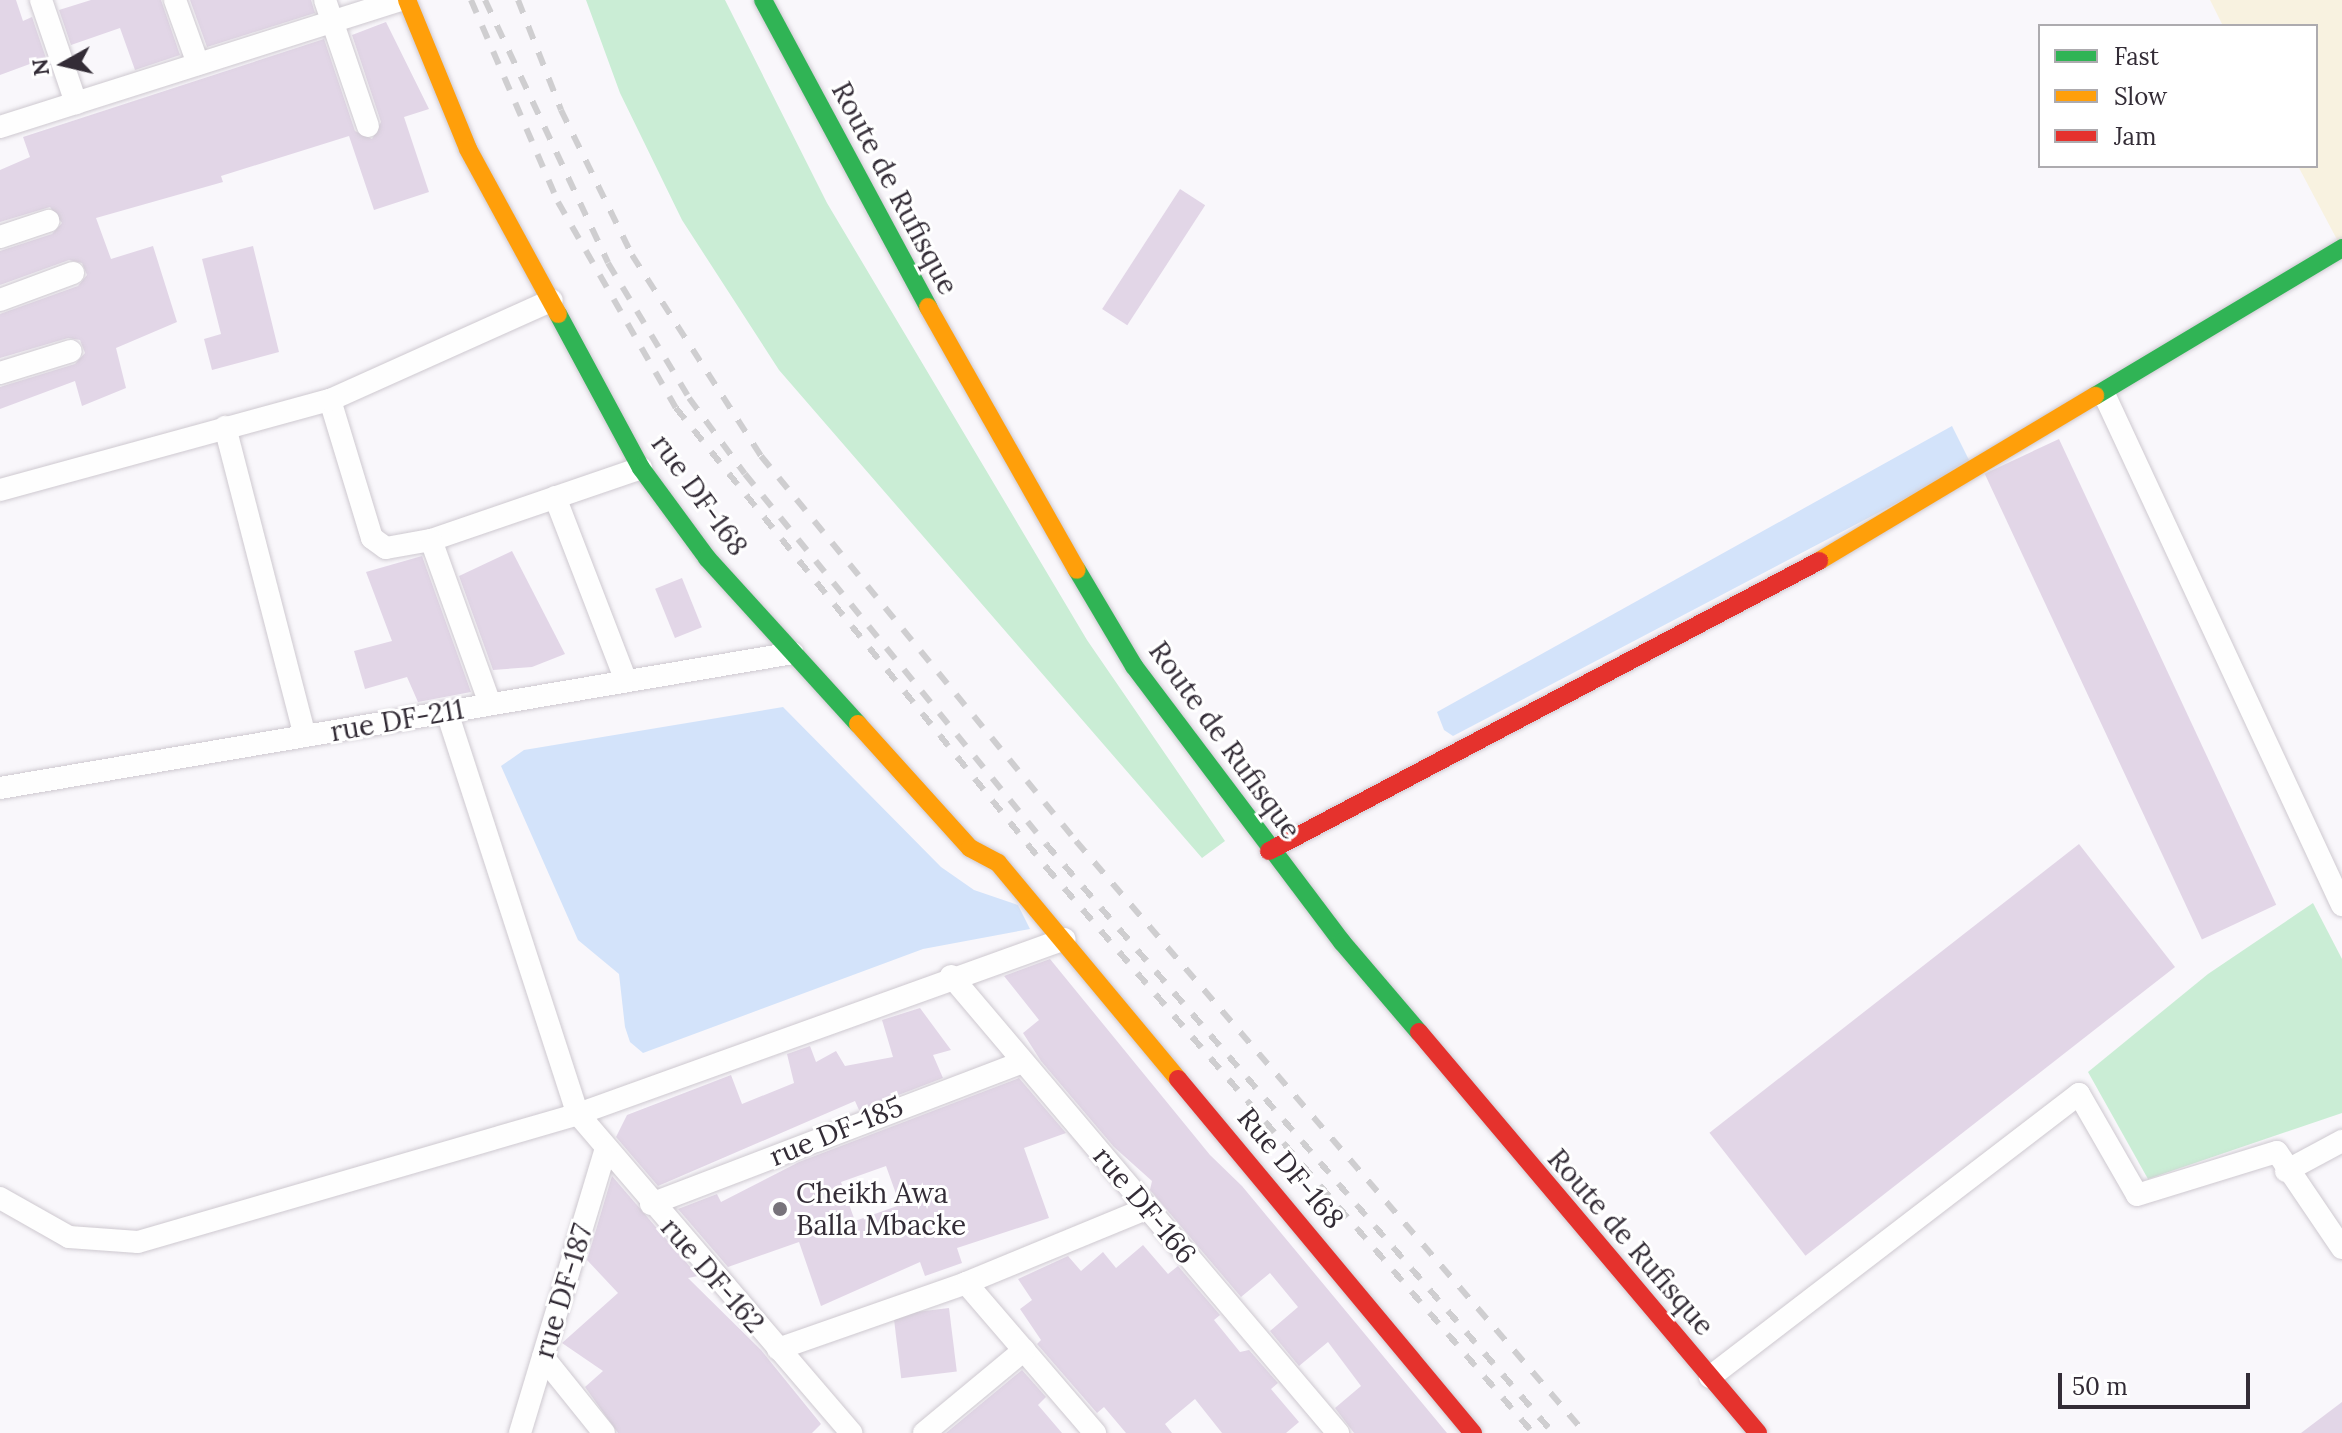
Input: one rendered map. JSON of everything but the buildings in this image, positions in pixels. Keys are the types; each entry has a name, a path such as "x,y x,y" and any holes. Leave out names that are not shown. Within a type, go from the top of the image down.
{"street":[{"path":"41,0 76,103"},
{"path":"175,0 198,64"},
{"path":"0,127 198,64 329,11 404,0"},
{"name":"rue DF-168","path":"404,0 468,149 641,468 707,558 970,848 998,863 1065,939"},
{"name":"Route de Rufisque","path":"763,0 981,407 1134,666 1269,851 1758,1433"},
{"path":"329,11 368,126"},
{"path":"0,237 48,221"},
{"path":"1269,851 1761,596 2104,394 2119,377 2342,248"},
{"path":"0,300 73,273"},
{"path":"0,490 330,400 552,300"},
{"path":"0,373 71,351"},
{"path":"2104,394 2337,881 2342,905"},
{"path":"330,400 372,538 386,548 431,540 641,468"},
{"path":"225,427 305,736"},
{"path":"555,497 626,681"},
{"path":"431,540 490,704"},
{"name":"rue DF-211","path":"0,788 793,653"},
{"path":"447,712 578,1114"},
{"path":"0,1198 69,1237 138,1242 578,1114 951,976 1065,939"},
{"name":"Rue DF-168","path":"1065,939 1473,1433"},
{"name":"rue DF-166","path":"951,976 1338,1433"},
{"name":"rue DF-185","path":"651,1204 1023,1062"},
{"path":"1710,1377 2079,1094 2137,1195 2267,1150 2277,1152 2286,1171 2342,1248"},
{"name":"rue DF-162","path":"578,1114 651,1204 851,1433"},
{"path":"2286,1171 2342,1141"},
{"name":"rue DF-187","path":"520,1433 606,1149"},
{"path":"778,1349 966,1283 1148,1208"},
{"path":"966,1283 1095,1433"},
{"path":"924,1433 1024,1350"},
{"path":"543,1357 604,1433"}],"green space":[{"path":"586,0 725,0 827,203 1087,640 1225,841 1202,858 779,370 682,220 620,93"},
{"path":"2313,903 2342,959 2342,1113 2148,1179 2088,1072 2208,974"}],"sand":[{"path":"2210,0 2342,0 2342,249 2299,168 2318,168 2318,24 2222,24"}],"water":[{"path":"1952,426 1971,464 1453,736 1444,730 1437,712"},
{"path":"783,707 941,867 974,890 1018,905 1030,929 923,949 643,1053 630,1042 625,1027 619,974 578,940 501,766 524,750"}],"railway":[{"path":"471,0 558,202 676,408 1046,867 1533,1433"},
{"path":"485,0 608,263 689,398 745,474 1046,844 1553,1433"},
{"path":"518,0 561,110 632,255 761,456 1076,841 1585,1433"}],"traffic: fast":[{"path":"763,0 928,307"},
{"path":"2095,396 2342,248"},
{"path":"558,314 641,468 707,558 858,724"},
{"path":"1077,570 1134,666 1342,942 1419,1032"}],"traffic: slow":[{"path":"407,0 468,149 558,314"},
{"path":"928,307 1077,570"},
{"path":"1819,561 2095,396"},
{"path":"858,724 970,848 998,863 1178,1079"}],"traffic: jam":[{"path":"1269,851 1819,561"},
{"path":"1419,1032 1758,1433"},
{"path":"1178,1079 1473,1433"}],"place":[{"name":"Cheikh Awa Balla Mbacke","path":"780,1209"}]}
